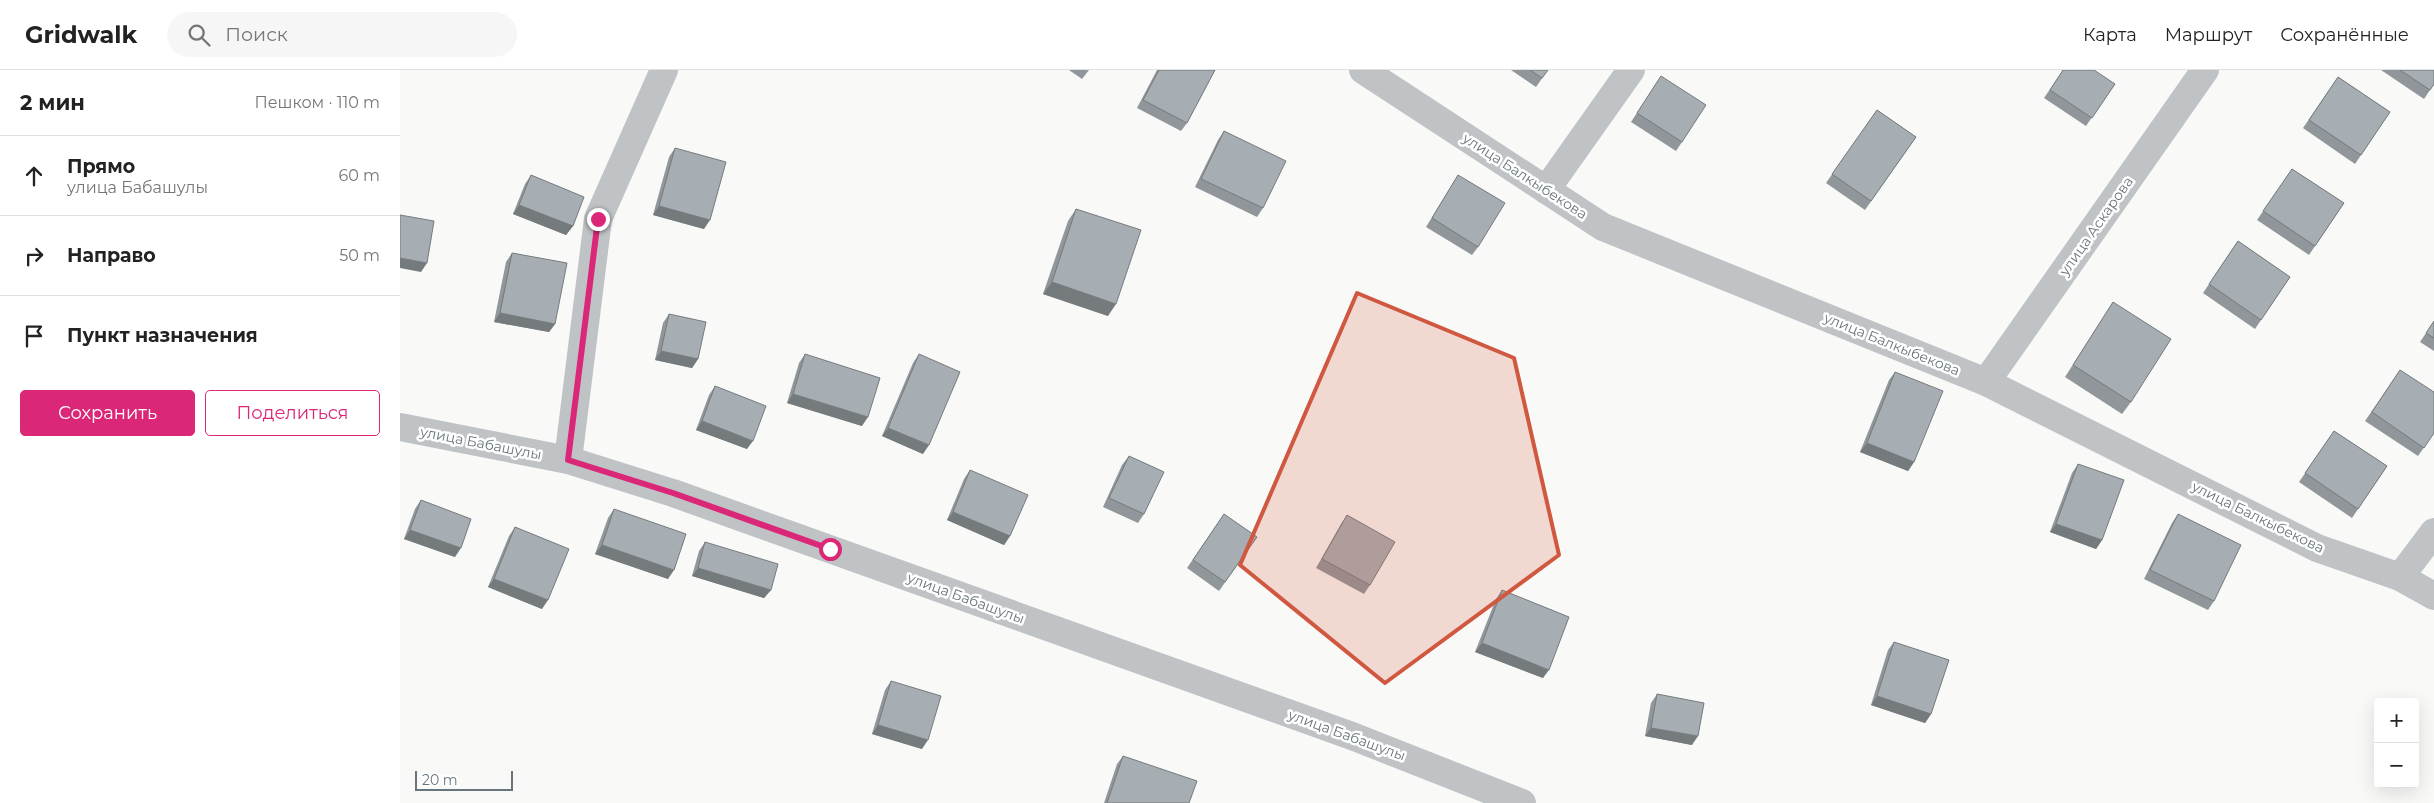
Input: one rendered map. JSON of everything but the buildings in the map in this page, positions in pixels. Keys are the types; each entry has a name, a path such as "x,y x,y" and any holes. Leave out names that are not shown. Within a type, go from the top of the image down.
{"street":[{"path":"568,460 598,219 664,70"},
{"name":"улица Балкыбекова","path":"1363,70 1603,227 1986,382 2317,548 2400,577 2434,596"},
{"path":"1546,190 1631,70"},
{"name":"улица Аскарова","path":"1986,382 2205,70"},
{"name":"улица Бабашулы","path":"400,427 568,460 682,496 1352,736 1522,803"},
{"path":"2400,577 2434,532"}],"highlighted area":[{"path":"1357,293 1514,358 1559,555 1385,683 1240,565"}],"route":[{"path":"598,219 568,460 673,493 830,549"}]}
